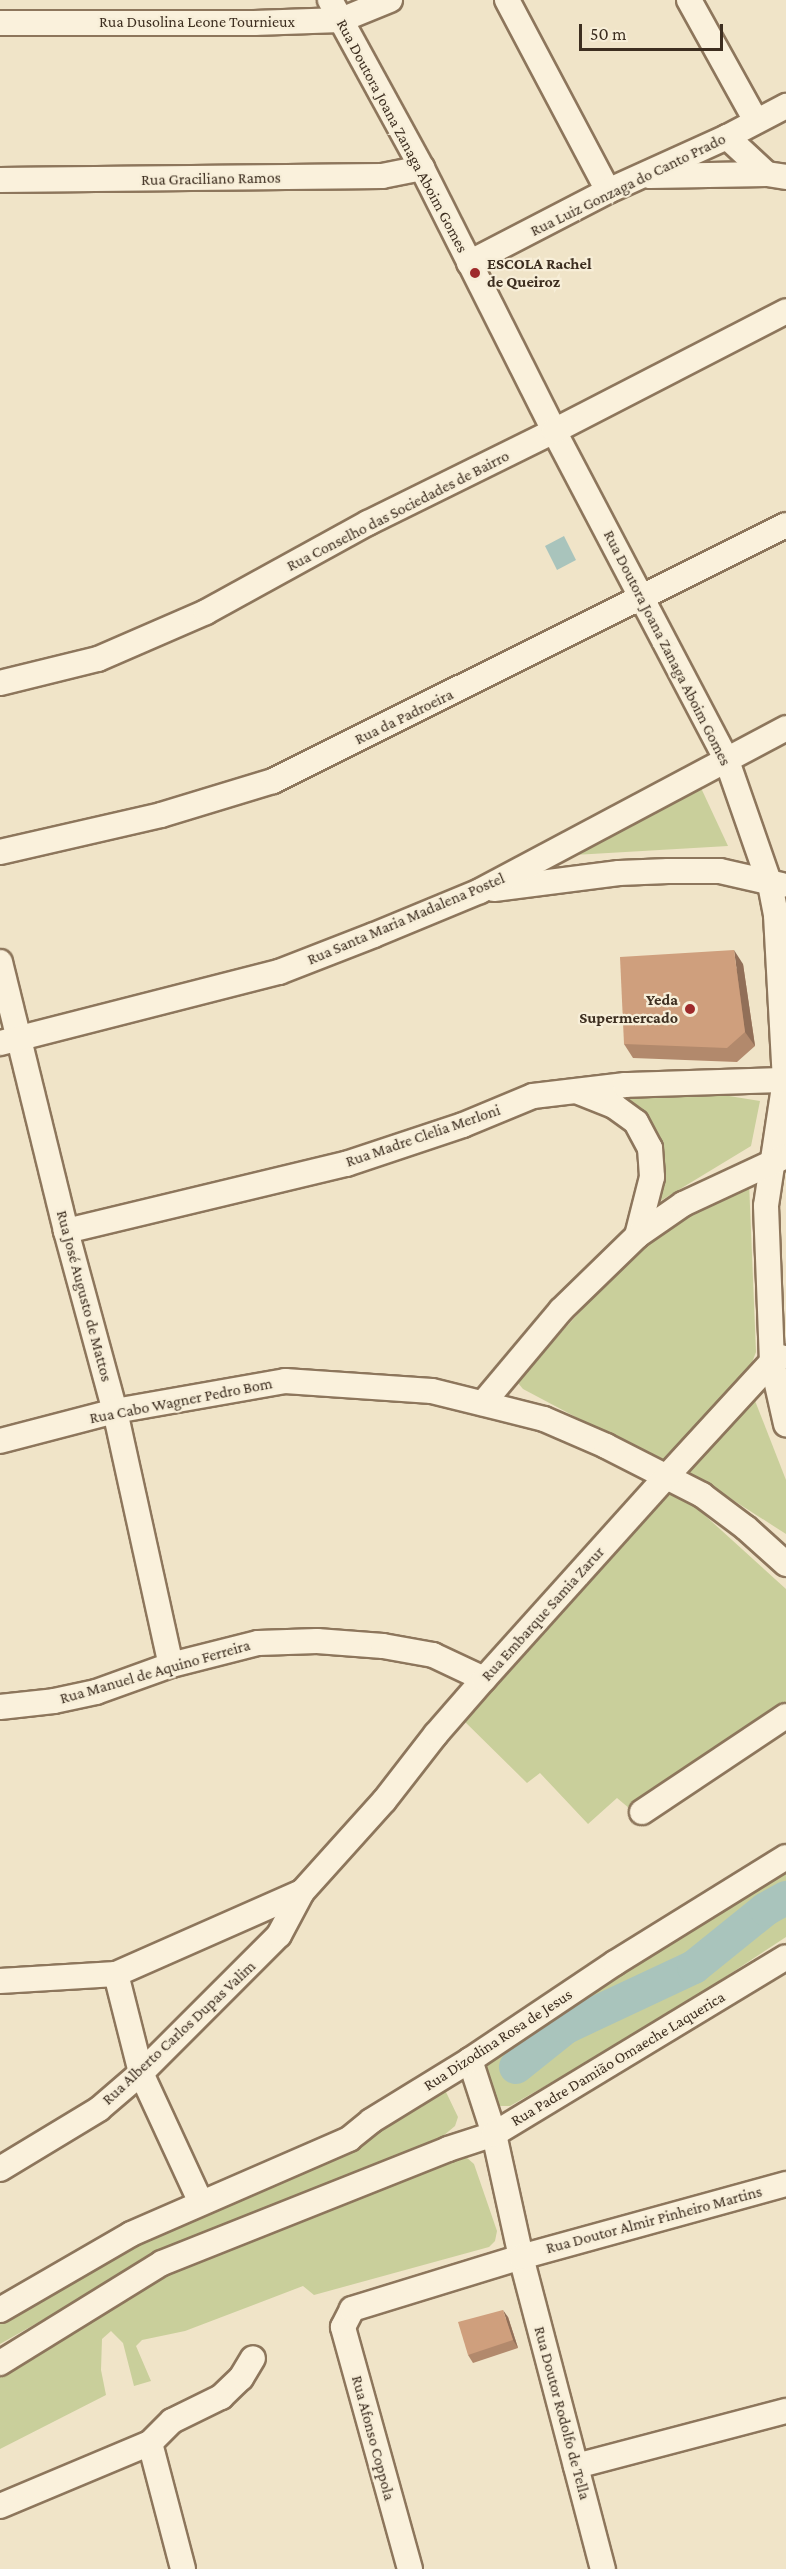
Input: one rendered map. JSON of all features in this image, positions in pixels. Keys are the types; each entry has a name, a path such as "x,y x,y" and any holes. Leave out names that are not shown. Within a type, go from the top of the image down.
{"street":[{"name":"Rua Dusolina Leone Tournieux","path":"0,23 255,23 390,0"},
{"path":"507,0 608,191"},
{"path":"689,0 756,121"},
{"name":"Rua Doutora Joana Zanaga Aboim Gomes","path":"336,10 422,168 554,431 726,758 778,885 776,915 785,1080 779,1159 766,1206 786,1424"},
{"name":"Rua Luiz Gonzaga do Canto Prado","path":"470,263 608,191 727,137 786,106"},
{"path":"727,137 776,175"},
{"name":"Rua Graciliano Ramos","path":"0,180 382,176 422,168"},
{"path":"642,176 776,175"},
{"name":"Rua Conselho das Sociedades de Bairro","path":"0,683 98,659 195,617 368,523 554,431 786,311"},
{"name":"Rua da Padroeira","path":"0,852 161,815 273,781 786,525"},
{"name":"Rua Santa Maria Madalena Postel","path":"9,1041 279,972 480,891 786,728"},
{"path":"480,891 619,873 668,871 720,871 778,885"},
{"name":"Rua José Augusto de Mattos","path":"0,962 9,1041 66,1231 115,1411 171,1665"},
{"name":"Rua Madre Clelia Merloni","path":"66,1231 346,1164 463,1125 533,1096 625,1085 785,1080"},
{"path":"574,1090 614,1106 636,1122 650,1148 652,1177 637,1236"},
{"path":"483,1402 561,1310 594,1275 637,1236 683,1204 779,1159"},
{"name":"Rua Embarque Samia Zarur","path":"306,1888 384,1801 436,1734 484,1679 667,1476 779,1359"},
{"name":"Rua Cabo Wagner Pedro Bom","path":"0,1442 115,1411 285,1381 432,1391 544,1419 667,1476 702,1495 746,1528 786,1564"},
{"name":"Rua Manuel de Aquino Ferreira","path":"0,1707 54,1701 96,1692 171,1665 258,1643 317,1641 383,1646 433,1655 484,1679"},
{"path":"642,1812 786,1716"},
{"name":"Rua Dizodina Rosa de Jesus","path":"0,2310 131,2234 304,2161 349,2139 371,2121 470,2060 615,1963 786,1857"},
{"path":"0,1981 116,1974 306,1888"},
{"name":"Rua Alberto Carlos Dupas Valim","path":"0,2169 99,2109 141,2073 279,1935 306,1888"},
{"name":"Rua Padre Damião Omaeche Laquerica","path":"522,2257 494,2134 786,1957"},
{"path":"116,1974 141,2073 201,2203"},
{"path":"0,2363 162,2263 448,2149 494,2134 470,2060"},
{"name":"Rua Doutor Almir Pinheiro Martins","path":"522,2257 786,2184"},
{"name":"Rua Afonso Coppola","path":"410,2569 343,2327 352,2309 522,2257"},
{"name":"Rua Doutor Rodolfo de Tella","path":"522,2257 603,2569"},
{"path":"0,2506 150,2443 172,2421 221,2397 242,2378 254,2358"},
{"path":"576,2466 786,2411"},
{"path":"150,2443 183,2569"}],"green space":[{"path":"695,775 728,846 574,855"},
{"path":"698,1091 760,1101 751,1146 657,1203 659,1158 608,1092"},
{"path":"749,1182 756,1352 750,1368 670,1460 663,1462 653,1458 523,1389 518,1383 522,1375 647,1239 706,1198"},
{"path":"752,1393 786,1480 786,1534 683,1468"},
{"path":"667,1481 786,1589 786,1722 642,1819 617,1798 588,1824 540,1773 527,1783 458,1715"},
{"path":"786,1870 786,1937 651,2026 510,2106 499,2106 489,2098 482,2062 490,2053"},
{"path":"442,2091 446,2092 458,2117 455,2126 443,2136 248,2217 122,2275 0,2344 0,2320 82,2270"},
{"path":"466,2157 474,2164 497,2231 495,2241 489,2247 314,2295 303,2286 185,2331 142,2340 136,2346 151,2381 134,2386 123,2343 111,2331 102,2339 101,2370 106,2395 0,2449 0,2374 151,2282 456,2159"}],"water":[{"path":"564,536 576,560 557,570 545,546"}],"building":[{"name":"Yeda Supermercado","path":"734,950 745,1032 727,1048 624,1044 620,957"},
{"path":"503,2310 513,2340 468,2355 458,2322"}],"waterway":[{"path":"516,2067 566,2027 694,1967 766,1909 786,1898"}],"place":[{"name":"ESCOLA Rachel de Queiroz","path":"475,273"},
{"name":"Yeda Supermercado","path":"690,1009"}]}
